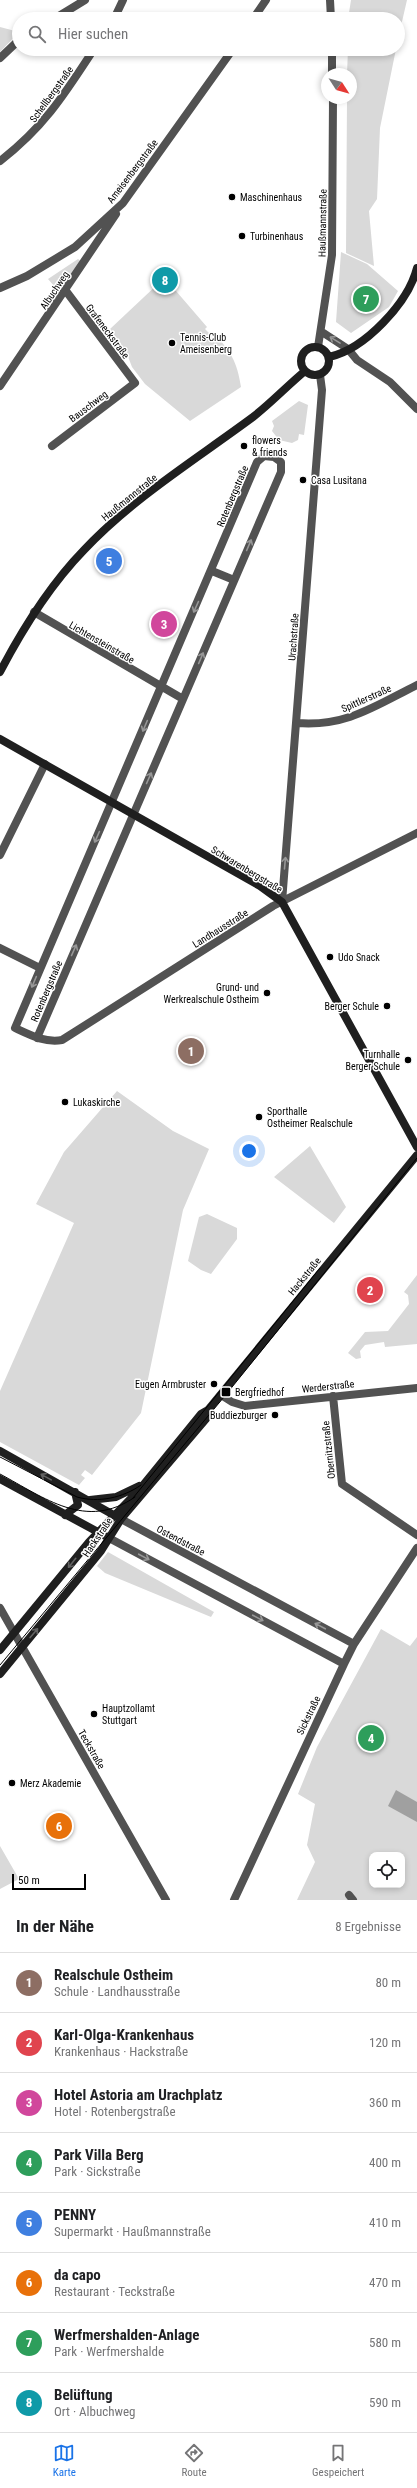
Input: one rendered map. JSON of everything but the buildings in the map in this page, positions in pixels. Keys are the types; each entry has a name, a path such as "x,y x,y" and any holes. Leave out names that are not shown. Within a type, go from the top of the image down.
{"street":[{"path":"65,12 85,0"},
{"path":"117,12 123,0"},
{"path":"258,12 266,0"},
{"path":"330,0 331,12"},
{"path":"0,58 12,47"},
{"name":"Schellbergstraße","path":"0,161 36,131 57,106 89,56"},
{"name":"Ameisenbergstraße","path":"0,288 27,276 75,247 122,203 228,56"},
{"path":"332,56 332,68"},
{"name":"Haußmannstraße","path":"318,347 322,332 332,255 333,104"},
{"name":"Albuchweg","path":"0,386 66,291 122,203"},
{"path":"329,358 348,349 392,314 410,286 417,268"},
{"name":"Grafeneckstraße","path":"66,291 135,383"},
{"path":"322,332 348,349 357,360 390,382 417,409"},
{"path":"318,347 325,351 329,358 328,368 320,375 315,376 305,371 301,362 304,352 308,349 318,347"},
{"name":"Haußmannstraße","path":"0,672 34,612 65,571 117,518 253,417 305,371"},
{"name":"Urachstraße","path":"282,902 322,390 320,375"},
{"name":"Bauschweg","path":"52,446 135,383"},
{"name":"Rotenbergstraße","path":"264,456 274,457 281,462 281,472 234,580 37,1038 15,1028 212,571 257,462 264,456"},
{"path":"212,571 234,580"},
{"name":"Lichtensteinstraße","path":"34,612 162,687"},
{"name":"Spittlerstraße","path":"296,723 323,724 337,721 364,712 417,685"},
{"path":"162,687 183,699"},
{"name":"Schwarenbergstraße","path":"0,739 260,886 282,902 417,1147"},
{"path":"0,855 45,764"},
{"name":"Landhausstraße","path":"37,1038 53,1042 62,1040 282,902 417,833"},
{"path":"0,948 40,968"},
{"name":"Hackstraße","path":"0,1674 109,1538 118,1517 149,1478 201,1414 208,1410 221,1395 417,1155"},
{"name":"Werderstraße","path":"221,1395 232,1402 245,1406 417,1388"},
{"name":"Obernitzstraße","path":"333,1396 342,1484 417,1535"},
{"name":"Hackstraße","path":"0,1650 97,1533 118,1517 206,1419 208,1410"},
{"name":"Ostendstraße","path":"0,1451 118,1517 354,1644"},
{"path":"90,1500 103,1500 127,1492 149,1478"},
{"path":"0,1480 344,1664"},
{"path":"65,1515 78,1504 74,1492"},
{"name":"Sickstraße","path":"234,1900 354,1644 417,1548"},
{"name":"Teckstraße","path":"0,1608 166,1900"}],"shaded area":[{"path":"351,0 407,0 404,12 349,12"},
{"path":"0,27 12,30 12,39 0,52"},
{"path":"348,56 395,56 380,128 377,199 369,211 374,266 346,253 347,104 357,104 357,68 347,68"},
{"path":"341,252 367,264 398,291 389,307 351,333 336,322"},
{"path":"78,259 81,261 60,293 48,279"},
{"name":"Tennis-Club Ameisenberg","path":"160,282 166,288 170,284 207,327 205,329 211,335 213,332 229,351 235,363 241,387 190,421 145,384 132,367 127,354 110,329"},
{"path":"299,401 308,405 304,435 299,434 298,440 292,443 279,440 272,431 274,426 272,421"},
{"path":"117,1091 173,1131 209,1149 183,1210 141,1413 92,1475 85,1470 81,1475 85,1478 79,1485 0,1442 0,1391 74,1223 36,1204 64,1152"},
{"path":"310,1146 346,1207 334,1223 274,1177"},
{"path":"207,1214 237,1228 237,1239 211,1274 201,1270 188,1261 199,1217"},
{"path":"417,1275 417,1344 385,1347 384,1342 365,1345 360,1351 361,1358 356,1359 348,1353 365,1332 388,1331 409,1304 408,1295 404,1292"},
{"path":"108,1552 214,1612 211,1617 105,1573 97,1566"},
{"path":"381,1629 410,1646 417,1637 417,1900 297,1900 315,1862 307,1845 315,1804 298,1794 317,1747"},
{"path":"396,1790 417,1802 417,1822 388,1806"},
{"path":"0,1846 19,1879 0,1889"}],"tram line":[{"path":"0,1665 224,1397 417,1158"},
{"path":"133,1498 320,1268"},
{"path":"0,1457 77,1497 85,1499 110,1498 126,1493 141,1485"},
{"path":"0,1474 50,1501 83,1511 100,1511 117,1507 135,1497"}],"place":[{"name":"Maschinenhaus","path":"232,197"},
{"name":"Turbinenhaus","path":"242,236"},
{"name":"Belüftung","path":"165,280"},
{"name":"Werfmershalden-Anlage","path":"366,299"},
{"name":"Tennis-Club Ameisenberg","path":"172,343"},
{"name":"flowers & friends","path":"244,446"},
{"name":"Casa Lusitana","path":"303,480"},
{"name":"PENNY","path":"109,561"},
{"name":"Hotel Astoria am Urachplatz","path":"164,624"},
{"name":"Udo Snack","path":"330,957"},
{"name":"Grund- und Werkrealschule Ostheim","path":"267,993"},
{"name":"Berger Schule","path":"387,1006"},
{"name":"Realschule Ostheim","path":"191,1051"},
{"name":"Turnhalle Berger Schule","path":"408,1060"},
{"name":"Lukaskirche","path":"65,1102"},
{"name":"Sporthalle Ostheimer Realschule","path":"259,1117"},
{"name":"Karl-Olga-Krankenhaus","path":"370,1290"},
{"name":"Eugen Armbruster","path":"214,1384"},
{"name":"Bergfriedhof","path":"226,1392"},
{"name":"Buddiezburger","path":"275,1415"},
{"name":"Hauptzollamt Stuttgart","path":"94,1714"},
{"name":"Park Villa Berg","path":"371,1738"},
{"name":"Merz Akademie","path":"12,1783"},
{"name":"da capo","path":"59,1826"}]}
